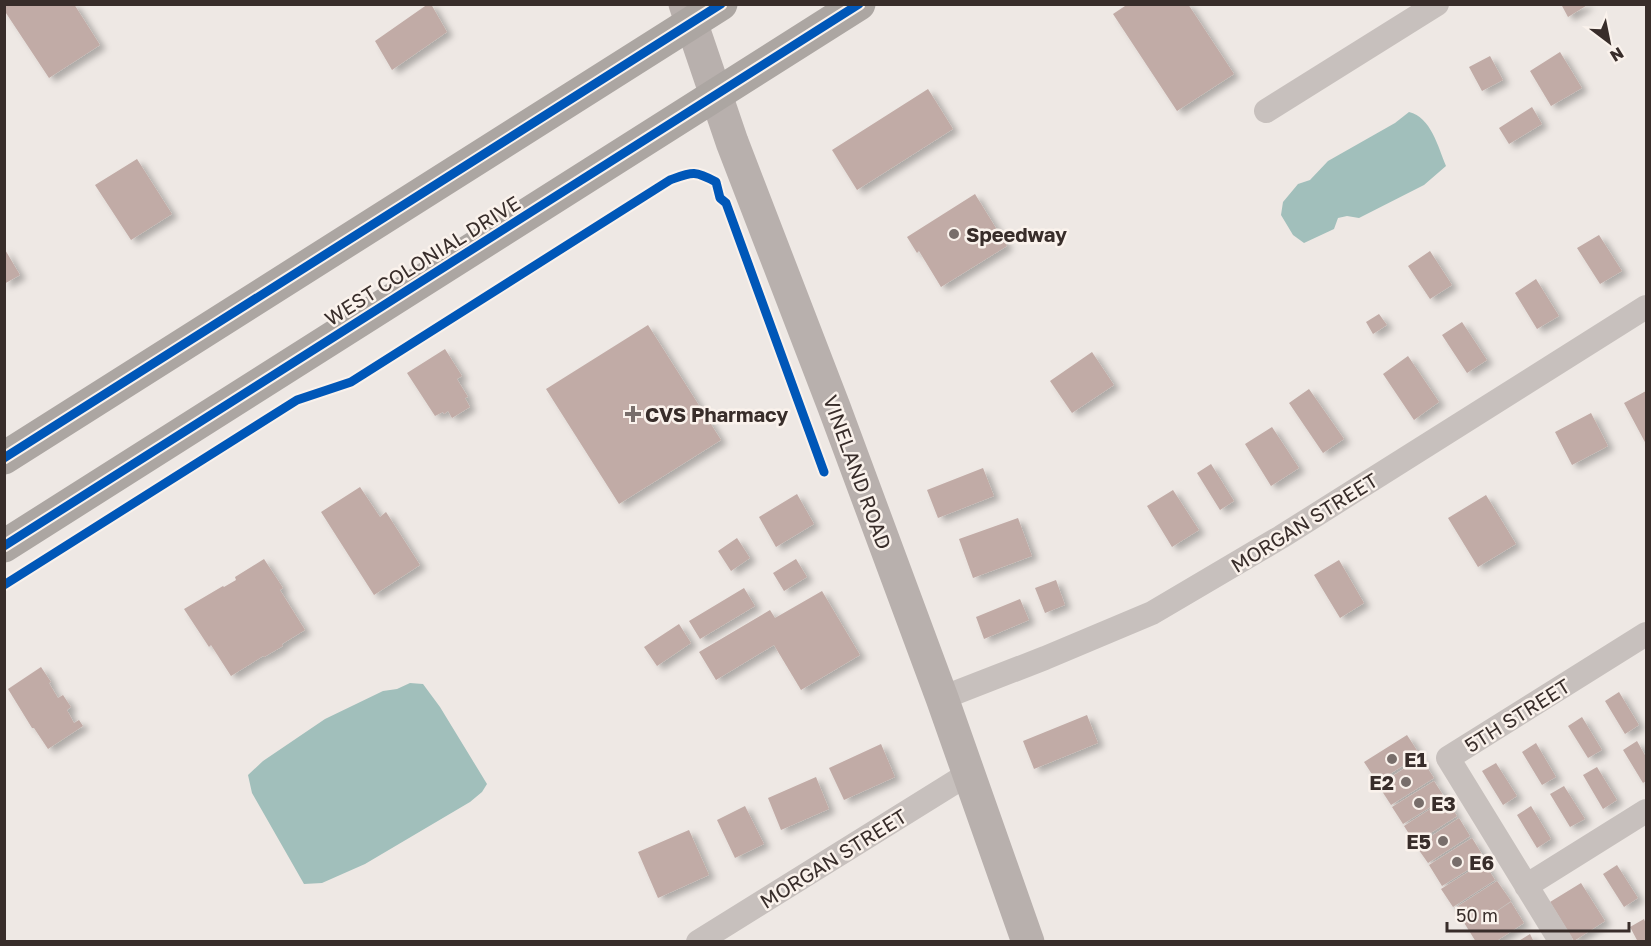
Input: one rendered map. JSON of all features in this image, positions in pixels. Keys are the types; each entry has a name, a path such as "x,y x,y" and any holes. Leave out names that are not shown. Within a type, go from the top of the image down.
{"highway":[{"path":"4,459 688,14 721,4"},
{"name":"WEST COLONIAL DRIVE","path":"4,546 859,4"}],"main road":[{"name":"VINELAND ROAD","path":"688,14 732,142 942,698 1028,942"}],"street":[{"path":"1266,111 1437,4"},
{"name":"MORGAN STREET","path":"942,698 1152,613 1281,537 1647,307"},
{"name":"5TH STREET","path":"1561,942 1448,758 1647,634"},
{"name":"MORGAN STREET","path":"698,942 968,774"},
{"path":"1526,886 1647,811"}],"water":[{"path":"1409,112 1417,115 1428,126 1446,166 1424,185 1359,218 1347,216 1338,218 1334,229 1304,243 1293,235 1281,215 1283,202 1298,184 1310,180 1328,161 1395,123"},
{"path":"410,683 423,684 440,707 487,784 482,792 470,802 365,864 322,883 304,884 252,793 248,775 263,761 325,719 383,691 397,689"}],"building":[{"path":"4,4 74,4 100,45 49,78 4,10"},
{"path":"431,4 447,32 392,70 375,41"},
{"path":"1128,4 1188,4 1234,74 1177,111 1113,14"},
{"path":"1561,4 1589,4 1568,17"},
{"path":"1560,52 1582,88 1551,106 1530,71"},
{"path":"1490,56 1503,80 1482,91 1469,67"},
{"path":"928,89 953,129 857,190 832,150"},
{"path":"1532,107 1542,124 1509,144 1499,128"},
{"path":"137,159 172,214 131,240 95,185"},
{"path":"975,194 1007,246 941,287 919,251 917,253 907,237"},
{"path":"1599,235 1622,271 1600,284 1577,248"},
{"path":"4,248 20,275 4,284"},
{"path":"1430,251 1452,285 1430,299 1408,266"},
{"path":"1536,279 1559,316 1537,329 1515,293"},
{"path":"1379,314 1387,325 1373,334 1366,322"},
{"path":"1462,322 1487,360 1467,373 1442,335"},
{"name":"CVS Pharmacy","path":"648,325 721,440 619,504 546,389"},
{"path":"445,349 462,376 457,379 468,397 465,398 470,407 452,418 448,411 435,416 407,373"},
{"path":"1092,352 1114,385 1072,413 1050,381"},
{"path":"1408,356 1439,402 1414,420 1383,374"},
{"path":"1309,389 1344,439 1323,453 1289,403"},
{"path":"1646,391 1646,444 1624,403"},
{"path":"1591,413 1608,446 1572,465 1555,432"},
{"path":"1272,427 1299,468 1271,486 1245,444"},
{"path":"1211,464 1234,501 1220,510 1197,473"},
{"path":"983,468 994,496 938,518 927,490"},
{"path":"360,487 380,517 386,512 420,565 374,595 321,512"},
{"path":"1173,490 1199,530 1172,547 1147,506"},
{"path":"797,494 814,524 776,547 759,517"},
{"path":"1486,495 1516,544 1478,567 1448,518"},
{"path":"1018,518 1032,556 973,578 959,539"},
{"path":"737,538 750,558 731,571 718,551"},
{"path":"264,559 283,588 280,590 305,630 282,644 283,646 231,676 184,609 236,580 235,577"},
{"path":"796,559 807,577 784,591 773,573"},
{"path":"1339,560 1364,603 1340,618 1314,575"},
{"path":"1056,580 1065,605 1045,613 1035,588"},
{"path":"744,588 755,606 700,639 689,621"},
{"path":"822,591 860,655 801,690 774,645 716,680 699,652 770,610 775,618"},
{"path":"1020,599 1029,620 984,639 976,617"},
{"path":"679,624 691,643 657,666 644,647"},
{"path":"41,667 58,698 63,695 71,707 67,710 74,723 79,720 83,726 48,749 8,689"},
{"path":"1619,692 1639,725 1625,734 1605,701"},
{"path":"1087,715 1098,743 1034,769 1023,741"},
{"path":"1582,717 1602,750 1588,758 1568,726"},
{"name":"E1","path":"1407,735 1420,755 1377,782 1364,762"},
{"path":"1637,741 1646,757 1646,781 1643,783 1623,750"},
{"path":"1536,743 1556,777 1542,785 1522,752"},
{"path":"881,744 895,777 844,800 829,768"},
{"name":"E2","path":"1421,758 1434,778 1391,805 1378,785"},
{"path":"1496,763 1517,796 1503,805 1482,771"},
{"path":"1597,767 1617,800 1603,809 1583,775"},
{"path":"816,777 829,809 781,830 768,798"},
{"name":"E3","path":"1434,781 1445,798 1403,824 1392,807"},
{"path":"1564,786 1585,819 1570,827 1550,794"},
{"path":"1446,799 1457,816 1415,843 1404,826"},
{"path":"745,806 764,844 735,858 717,820"},
{"path":"1531,806 1551,839 1537,848 1517,815"},
{"name":"E5","path":"1459,818 1470,836 1428,863 1416,846"},
{"path":"689,830 709,875 658,898 638,852"},
{"name":"E6","path":"1472,838 1485,859 1442,886 1429,865"},
{"path":"1484,862 1495,880 1453,907 1441,889"},
{"path":"1617,865 1638,898 1624,907 1603,874"},
{"path":"1497,881 1511,901 1473,927 1511,902 1524,923 1495,942 1476,942 1455,908"},
{"path":"1581,883 1605,921 1574,941 1550,902"},
{"path":"1644,919 1646,942 1638,942 1630,927"},
{"path":"1530,934 1534,942 1517,942"}],"cycle path":[{"path":"4,458 721,4"},
{"path":"4,546 859,4"},
{"path":"4,585 297,400 351,382 670,180 688,174 698,174 716,182 720,198 726,203 824,472"}],"place":[{"name":"Speedway","path":"954,234"},
{"name":"CVS Pharmacy","path":"633,414"},
{"name":"E1","path":"1392,759"},
{"name":"E2","path":"1406,782"},
{"name":"E3","path":"1419,803"},
{"name":"E5","path":"1443,841"},
{"name":"E6","path":"1457,862"}]}
